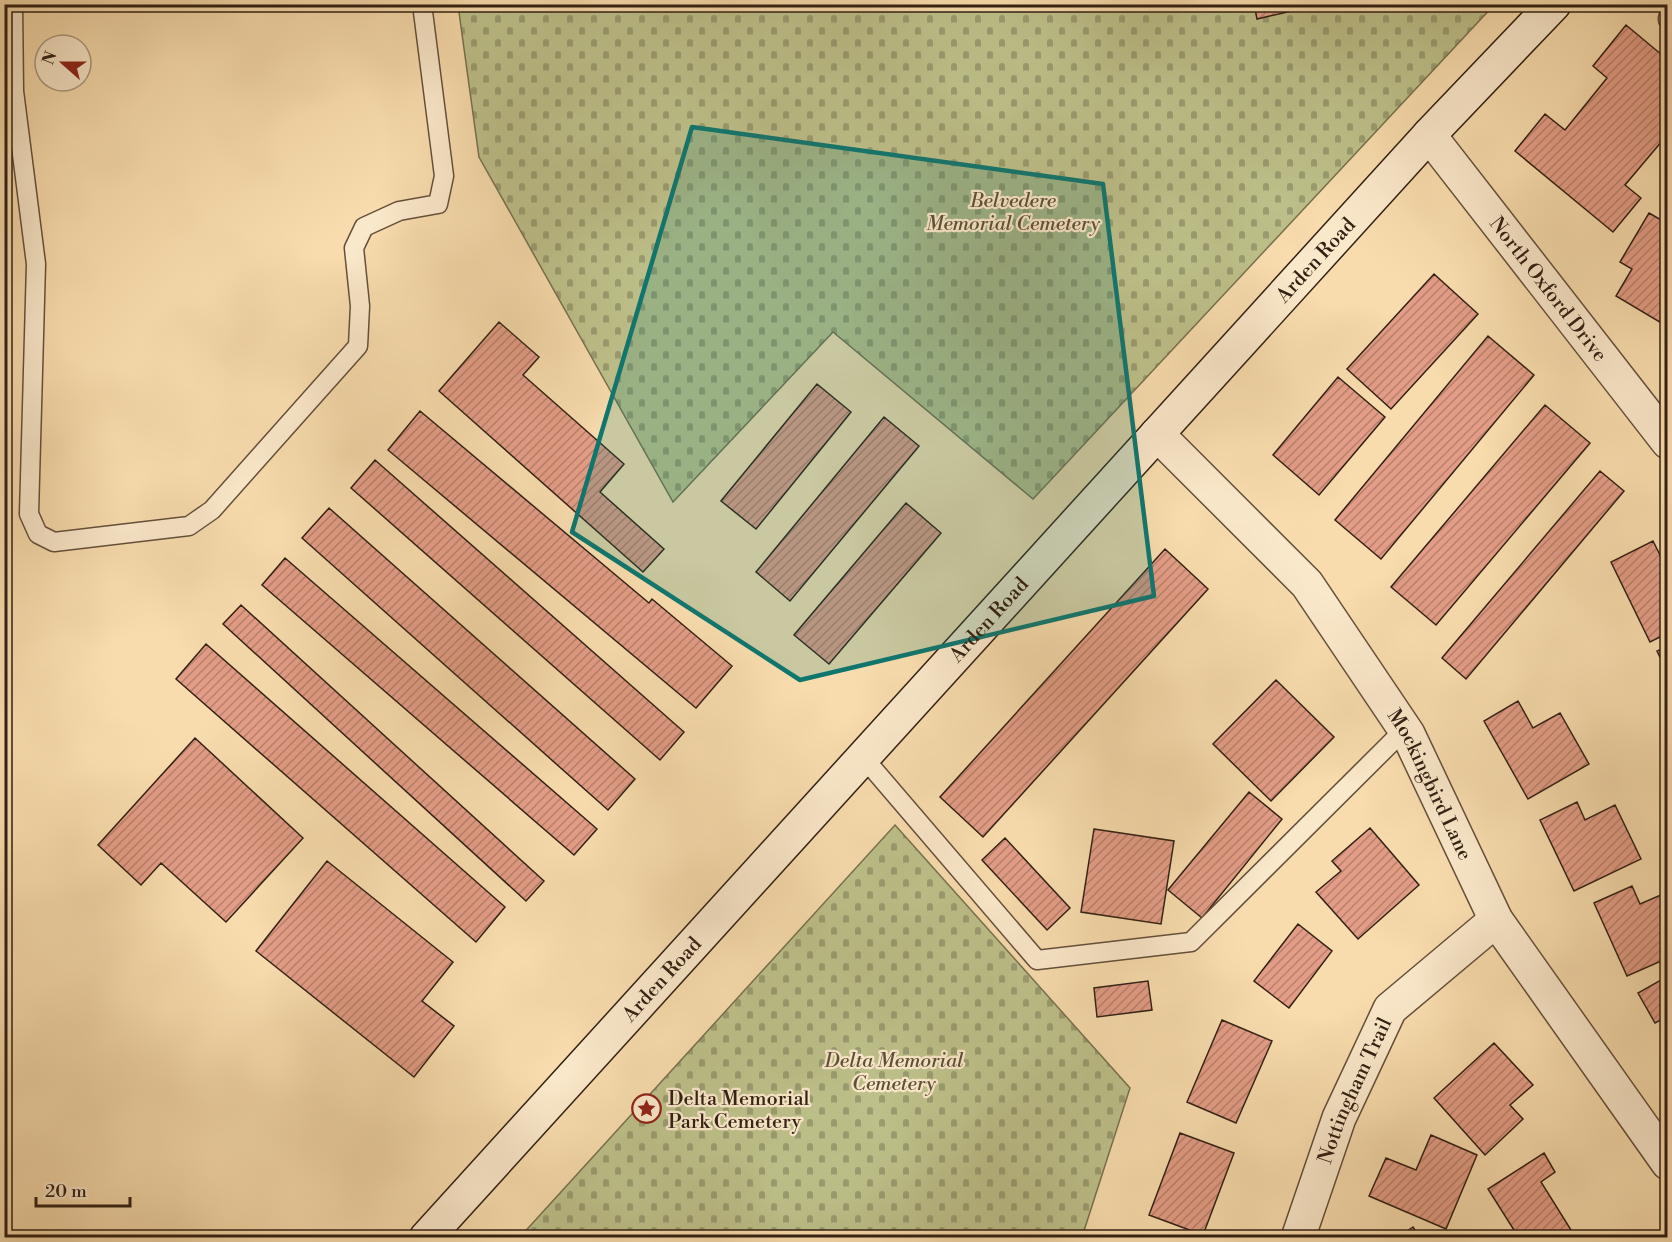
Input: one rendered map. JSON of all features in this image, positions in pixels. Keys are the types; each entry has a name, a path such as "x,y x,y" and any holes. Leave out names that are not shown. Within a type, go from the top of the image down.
{"main road":[{"name":"Arden Road","path":"426,1238 1429,135 1554,4"},
{"name":"North Oxford Drive","path":"1429,135 1668,442"},
{"name":"Mockingbird Lane","path":"1157,434 1307,584 1405,729 1496,920 1668,1162"},
{"name":"Nottingham Trail","path":"1298,1238 1339,1118 1390,1009 1496,920"}],"lane":[{"path":"13,4 14,91 36,264 29,514 38,534 54,542 189,526 212,510 358,346 360,306 354,248 364,227 399,211 438,204 444,176 422,4"},
{"path":"863,757 1037,960 1191,942 1405,729"}],"highlighted area":[{"path":"692,127 1103,184 1154,596 800,680 572,532"}],"green space":[{"name":"Belvedere Memorial Cemetery","path":"458,5 1494,5 1033,499 833,332 673,502 479,157"},
{"name":"Delta Memorial Cemetery","path":"895,825 1130,1088 1082,1237 520,1237"}],"building":[{"path":"1254,4 1290,4 1292,11 1257,19"},
{"path":"1626,25 1668,60 1668,134 1625,185 1641,198 1613,232 1515,151 1545,114 1565,130 1607,78 1593,66"},
{"path":"1649,213 1668,224 1668,327 1616,296 1632,269 1620,262"},
{"path":"1434,274 1478,314 1391,409 1347,369"},
{"path":"499,322 539,357 523,375 624,464 600,492 664,549 643,572 439,391"},
{"path":"1488,336 1534,375 1381,559 1335,520"},
{"path":"1338,377 1385,417 1319,495 1273,455"},
{"path":"817,384 851,412 756,529 721,501"},
{"path":"1545,405 1590,443 1436,625 1391,587"},
{"path":"420,411 649,603 652,599 732,666 696,708 388,450"},
{"path":"884,417 919,446 790,601 756,572"},
{"path":"375,460 684,732 660,760 351,488"},
{"path":"1600,471 1624,491 1466,679 1442,658"},
{"path":"906,503 941,533 829,664 794,635"},
{"path":"329,508 635,779 608,810 302,538"},
{"path":"1653,541 1668,571 1668,633 1650,642 1611,562"},
{"path":"1165,549 1208,589 983,837 940,797"},
{"path":"285,558 597,829 574,855 262,585"},
{"path":"241,605 544,881 526,901 223,624"},
{"path":"206,644 505,907 476,942 176,679"},
{"path":"1668,646 1668,674 1657,651"},
{"path":"1276,680 1334,737 1271,801 1213,744"},
{"path":"1518,701 1533,728 1560,713 1589,764 1528,799 1484,721"},
{"path":"195,738 303,838 226,922 161,863 141,885 98,845"},
{"path":"1249,792 1282,819 1202,918 1168,890"},
{"path":"1577,802 1585,820 1615,805 1641,859 1574,891 1540,820"},
{"path":"1370,828 1419,885 1358,939 1316,892 1341,871 1332,861"},
{"path":"1094,829 1174,841 1161,924 1081,912"},
{"path":"1005,838 1070,908 1047,930 982,860"},
{"path":"327,861 453,962 422,1001 454,1026 414,1077 256,951"},
{"path":"1632,886 1640,904 1668,892 1668,958 1627,976 1594,903"},
{"path":"1298,924 1332,951 1289,1008 1254,981"},
{"path":"1668,976 1668,1016 1655,1023 1638,993"},
{"path":"1148,981 1152,1010 1097,1017 1094,988"},
{"path":"1222,1020 1272,1041 1236,1123 1187,1102"},
{"path":"1494,1043 1533,1085 1510,1105 1523,1119 1485,1155 1434,1098"},
{"path":"1180,1133 1234,1153 1203,1235 1149,1215"},
{"path":"1431,1135 1477,1155 1446,1229 1369,1196 1386,1158 1416,1170"},
{"path":"1544,1153 1555,1172 1541,1182 1576,1238 1519,1238 1488,1189"},
{"path":"1413,1227 1420,1238 1397,1238"},
{"path":"1130,1231 1146,1238 1128,1238"}],"place":[{"name":"Delta Memorial Park Cemetery","path":"647,1109"}]}
